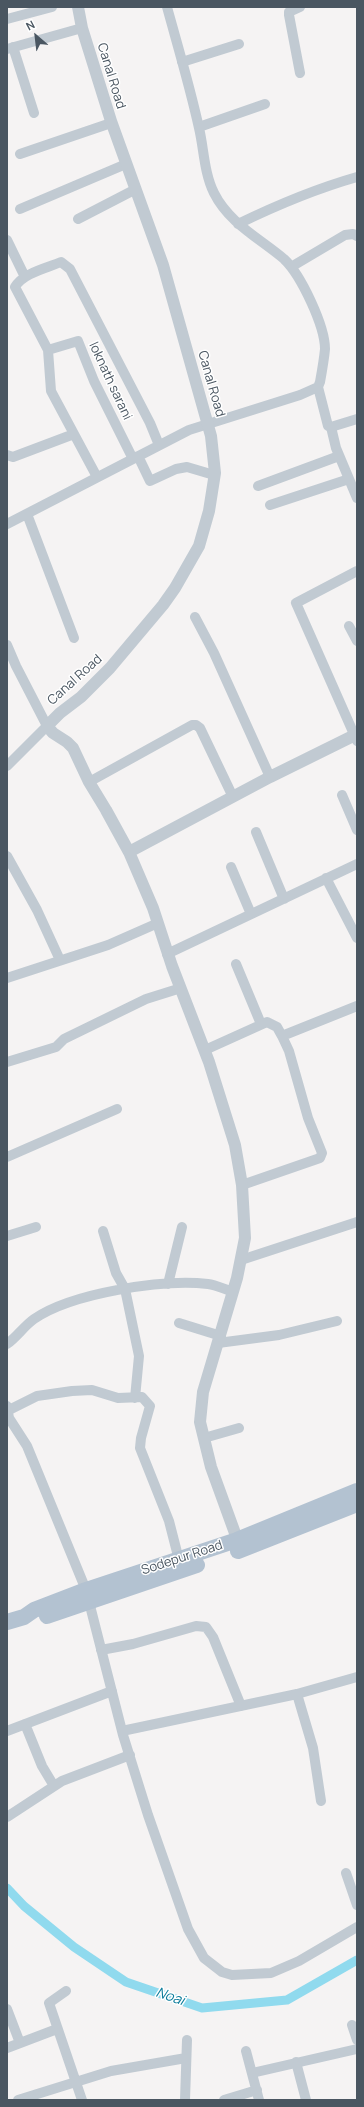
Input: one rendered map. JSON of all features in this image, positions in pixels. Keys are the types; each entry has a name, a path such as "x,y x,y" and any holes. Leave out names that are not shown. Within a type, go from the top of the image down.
{"main road":[{"name":"Sodepur Road","path":"7,1622 24,1617 34,1610 87,1596 178,1560 239,1545 357,1491"},
{"path":"87,1596 357,1504"}],"street":[{"path":"7,19 52,7"},
{"name":"Canal Road","path":"7,766 60,712 81,697 110,668 163,605 175,588 199,546 207,518 214,475 210,422 163,265 111,123 82,28 78,7"},
{"path":"167,7 199,128 207,173 214,192 238,224 291,267 319,317 325,348 318,387 326,421 331,427 339,456 357,498"},
{"path":"300,7 289,12 300,74"},
{"path":"34,113 10,48 82,28"},
{"path":"182,62 239,44"},
{"path":"199,128 265,104"},
{"path":"20,154 111,123"},
{"path":"20,209 126,164"},
{"path":"238,224 278,205 326,186 357,177"},
{"path":"78,218 136,189"},
{"path":"291,267 345,235 353,234 357,236"},
{"path":"7,240 25,277"},
{"path":"97,477 51,391 48,350 15,287 25,277 61,262 70,269 150,423 159,445"},
{"name":"loknath sarani","path":"48,350 78,341 94,381 135,458"},
{"path":"7,524 159,445 210,422 248,413 318,387"},
{"path":"331,427 357,419"},
{"path":"7,455 12,457 74,434"},
{"path":"258,486 339,456"},
{"path":"135,458 150,481 187,467 214,475"},
{"path":"270,505 349,479"},
{"path":"27,514 74,638"},
{"path":"128,852 270,777 356,737 296,603 357,571"},
{"path":"195,617 214,653 270,777"},
{"path":"349,626 357,641"},
{"path":"7,645 11,668 47,726"},
{"path":"89,782 192,725 196,725 200,728 233,797"},
{"name":"Canal Road","path":"47,726 73,748 89,782 106,810 128,852 158,923 204,1050 235,1144 242,1185 245,1238 241,1260 203,1392 200,1422 211,1467 239,1545"},
{"path":"342,795 357,830"},
{"path":"256,832 284,899"},
{"path":"7,856 37,910 60,960"},
{"path":"168,954 357,864"},
{"path":"231,867 251,914"},
{"path":"326,878 357,938"},
{"path":"7,978 108,944 158,923"},
{"path":"236,964 261,1024"},
{"path":"7,1062 56,1047 64,1039 125,1008 146,999 181,988"},
{"path":"282,1036 357,1006"},
{"path":"204,1050 267,1022 277,1026 289,1051 308,1118 322,1156 242,1185"},
{"path":"7,1157 117,1109"},
{"path":"241,1260 357,1222"},
{"path":"7,1236 36,1227"},
{"path":"168,1284 182,1227"},
{"path":"102,1231 116,1273 125,1289 139,1356 135,1398"},
{"path":"7,1344 34,1319 66,1304 96,1294 186,1282 210,1284 231,1292"},
{"path":"179,1323 219,1339 279,1335 337,1321"},
{"path":"178,1560 168,1521 140,1448 141,1438 150,1406 142,1397 118,1398 92,1390 72,1391 37,1396 7,1409 9,1418 27,1446 87,1596 122,1731 148,1815 188,1929 204,1958 222,1972 232,1975 243,1976 271,1973 298,1961 357,1927"},
{"path":"204,1438 239,1428"},
{"path":"101,1650 133,1644 196,1626 206,1628 213,1637 241,1706"},
{"path":"122,1731 297,1694 357,1677"},
{"path":"7,1731 112,1692"},
{"path":"297,1694 313,1748 321,1801"},
{"path":"25,1724 42,1766 54,1786"},
{"path":"7,1817 54,1786 80,1773 130,1755"},
{"path":"346,1873 357,1905"},
{"path":"66,1991 49,2003 82,2100"},
{"path":"7,2009 20,2043"},
{"path":"352,2025 357,2040"},
{"path":"7,2048 57,2029"},
{"path":"185,2100 187,2040"},
{"path":"252,2073 357,2049"},
{"path":"224,2100 258,2095 246,2051"},
{"path":"18,2100 111,2071 186,2058"},
{"path":"296,2062 306,2100"}],"waterway":[{"name":"Noai","path":"7,1888 24,1906 74,1947 126,1982 202,2008 287,2000 357,1960"}]}
